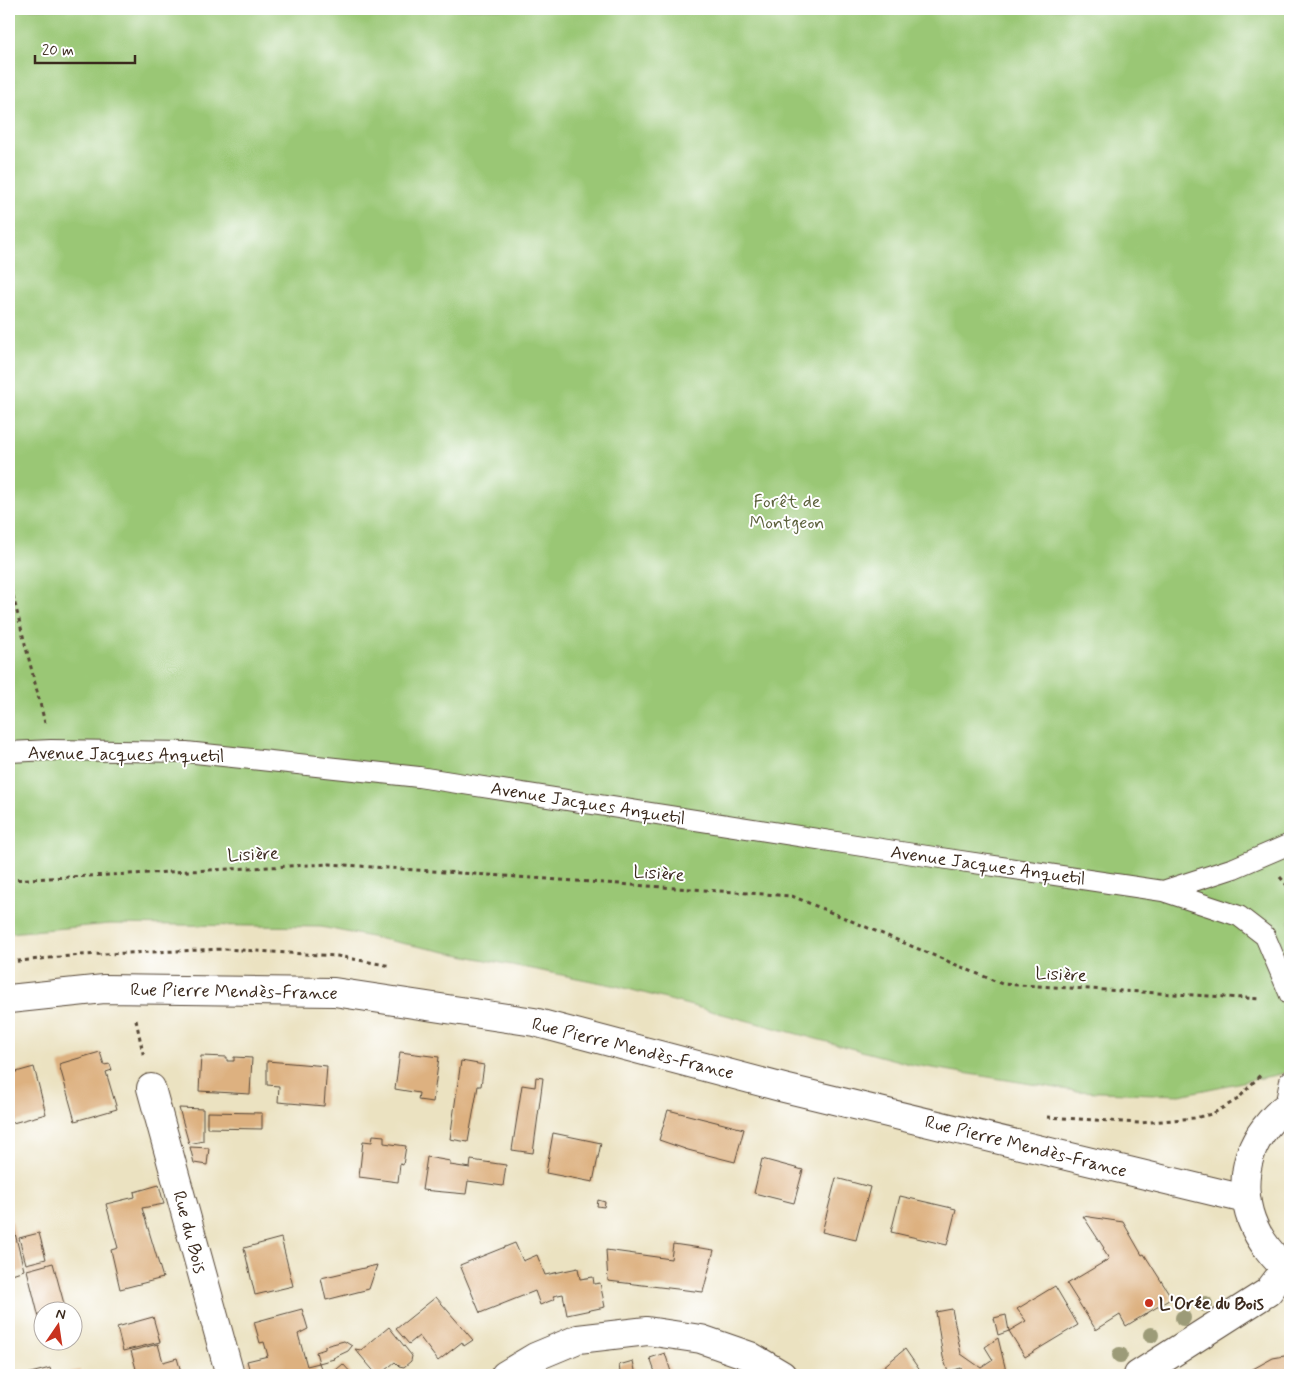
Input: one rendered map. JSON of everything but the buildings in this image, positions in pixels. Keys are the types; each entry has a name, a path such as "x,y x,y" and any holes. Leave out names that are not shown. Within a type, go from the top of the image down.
{"main road":[{"name":"Rue Pierre Mendès-France","path":"9,999 104,989 334,992 534,1022 784,1088 1245,1199"},
{"name":"Rue du Bois","path":"151,1088 230,1375"},
{"path":"1138,1375 1268,1292 1288,1269 1272,1255 1260,1238 1252,1223 1245,1199 1246,1171 1250,1153 1258,1137 1288,1098"},
{"path":"505,1375 535,1357 578,1339 647,1332 700,1339 750,1356 782,1375"}],"lane":[{"name":"Avenue Jacques Anquetil","path":"9,752 51,750 186,752 419,777 907,854 1164,891 1239,916 1265,936 1290,995"},
{"name":"Avenue Jacques Anquetil","path":"1164,891 1234,868 1290,844"}],"path":[{"path":"9,580 51,750"},
{"name":"Lisière","path":"9,880 330,864 792,896 1002,984 1270,999"},
{"path":"129,989 151,1088"}],"green space":[{"name":"Forêt de Montgeon","path":"9,9 1290,9 1290,1072 1180,1095 1075,1091 914,1065 617,986 321,927 110,924 9,933"}],"place":[{"name":"L'Orée du Bois","path":"1149,1303"}]}
